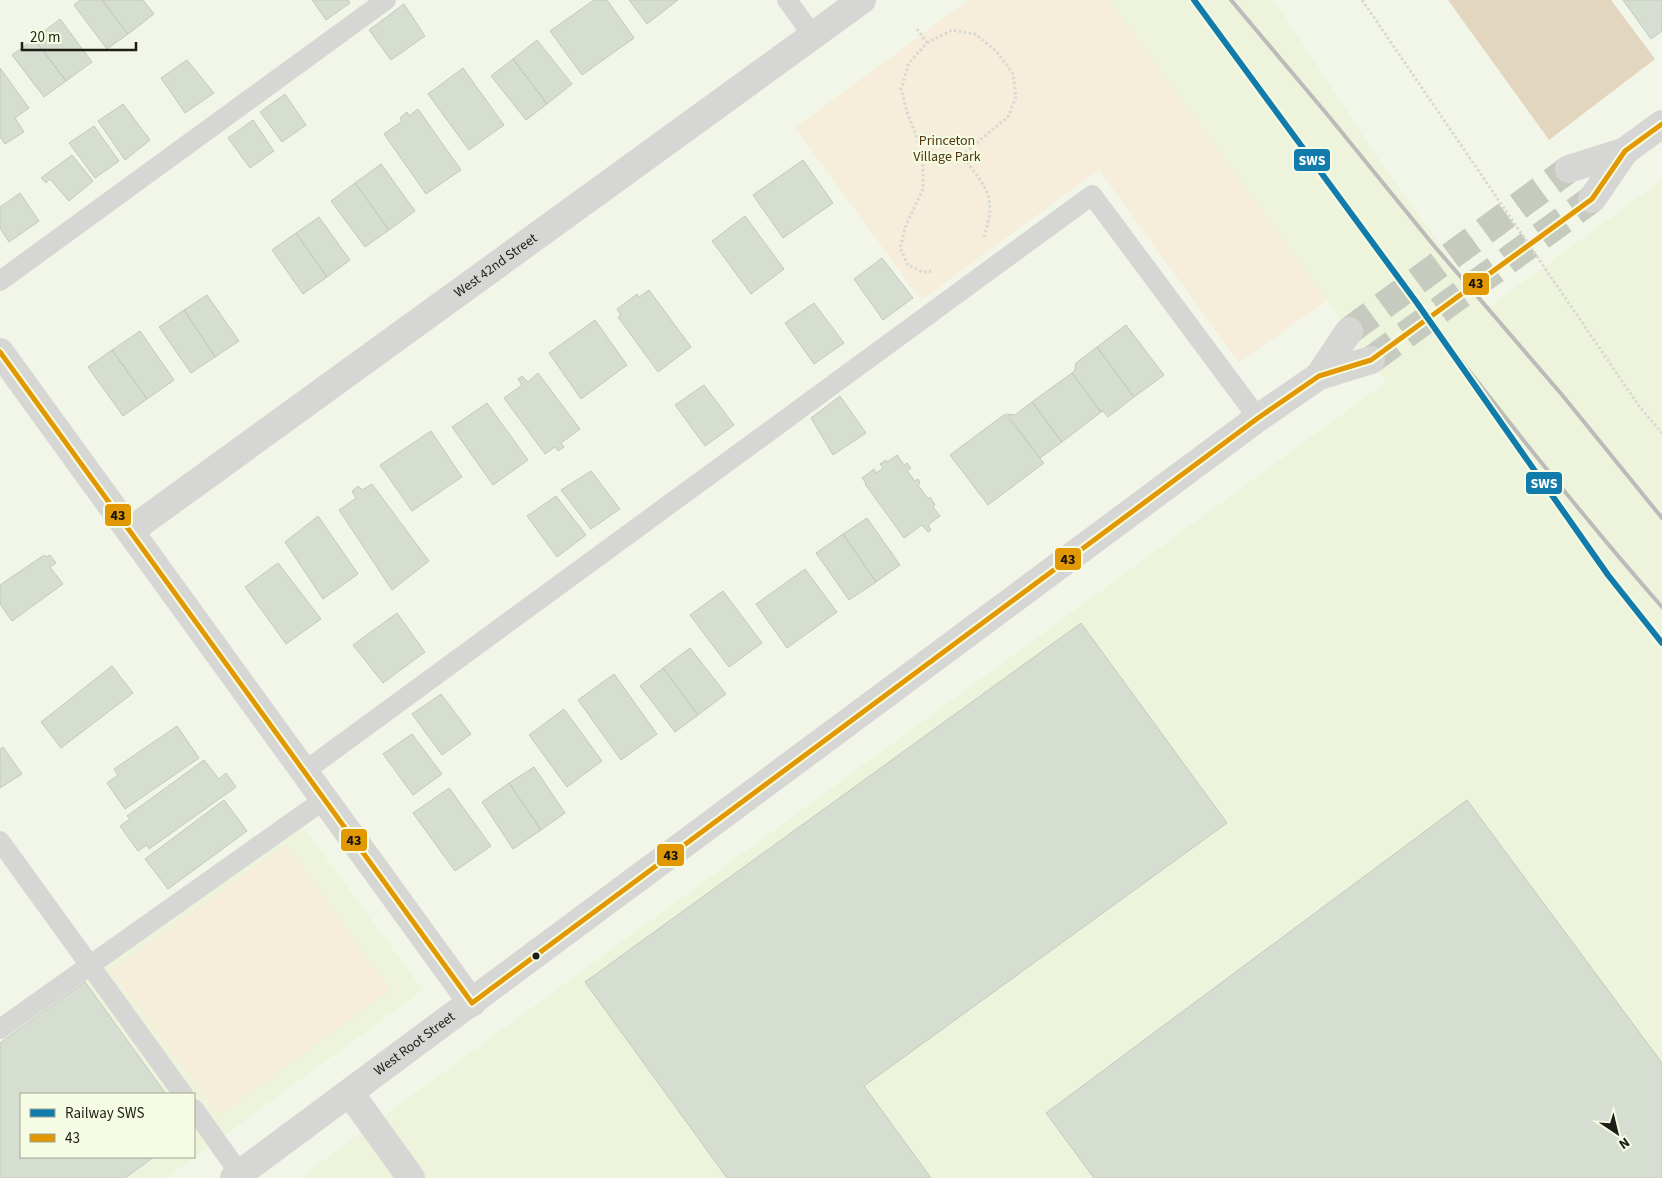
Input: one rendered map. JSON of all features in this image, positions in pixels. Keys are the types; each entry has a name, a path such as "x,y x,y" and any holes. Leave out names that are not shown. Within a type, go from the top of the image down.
{"street":[{"name":"West 42nd Street","path":"130,531 862,0"},
{"path":"1592,199 1625,152 1662,124"},
{"path":"1570,169 1625,152"},
{"name":"West Root Street","path":"1319,376 1349,331"},
{"path":"0,352 472,1003"},
{"name":"West Root Street","path":"237,1176 1258,418 1319,376 1371,360"},
{"path":"350,1093 411,1178"}],"lane":[{"path":"0,282 386,0"},
{"path":"786,0 813,36"},
{"path":"305,771 1092,195 1258,418"},
{"path":"0,1029 325,799"},
{"path":"0,841 182,1093"},
{"path":"195,1111 237,1176"}],"path":[{"path":"1362,0 1628,390 1662,433"},
{"path":"916,29 928,43"},
{"path":"939,271 922,272 908,265 900,248 906,225 923,189 923,153 907,112 901,89 909,63 928,43 952,30 975,34 996,51 1013,74 1016,98 1008,117 962,155 986,187 991,206 984,236 980,242"}],"shaded area":[{"path":"1109,0 1274,0 1385,168 1486,309 1662,180 1662,1178 299,1178 1386,382"},
{"path":"1448,0 1611,0 1655,59 1549,140"},
{"path":"297,818 423,990 195,1157 195,1093 20,1093 20,1158 193,1158 166,1178 0,1178 0,1029"}],"green space":[{"name":"Princeton Village Park","path":"968,0 1109,0 1327,300 1239,363 1099,170 921,300 795,128"},
{"path":"286,844 390,990 219,1115 111,971"}],"building":[{"path":"80,0 102,0 128,34 107,49 74,5"},
{"path":"102,0 143,0 154,14 128,34"},
{"path":"312,0 348,0 350,3 326,20"},
{"path":"594,0 607,0 634,38 582,75 550,31"},
{"path":"629,0 678,0 647,24"},
{"path":"1623,0 1662,0 1662,31 1651,39"},
{"path":"404,4 425,36 391,60 369,30"},
{"path":"60,19 92,62 66,81 34,39"},
{"path":"34,39 66,81 44,97 12,55"},
{"path":"537,40 572,84 547,104 513,59"},
{"path":"513,59 547,104 526,120 491,76"},
{"path":"187,60 214,93 185,113 161,78"},
{"path":"0,68 29,108 15,118 24,132 5,144 0,137"},
{"path":"463,68 504,125 469,150 428,94"},
{"path":"285,94 306,125 282,142 260,112"},
{"path":"123,104 150,140 125,160 98,121"},
{"path":"418,109 461,170 426,194 384,134 402,121 400,118 407,112 409,116"},
{"path":"253,120 274,151 250,168 228,138"},
{"path":"94,126 119,161 95,178 69,143"},
{"path":"72,155 93,181 69,201 50,179 46,183 41,178"},
{"path":"803,160 833,203 783,238 753,195"},
{"path":"381,164 415,211 389,230 355,183"},
{"path":"355,183 389,230 365,247 331,201"},
{"path":"20,193 39,221 9,242 0,228 0,207"},
{"path":"745,216 784,269 751,294 712,241"},
{"path":"319,217 350,260 327,277 296,233"},
{"path":"296,233 327,277 303,294 272,250"},
{"path":"882,258 913,298 883,320 854,279"},
{"path":"649,290 691,347 658,372 618,317 621,315 617,309 637,294 639,297"},
{"path":"207,295 239,341 215,357 184,310"},
{"path":"814,303 844,343 814,364 785,323"},
{"path":"184,310 215,357 191,373 159,327"},
{"path":"595,320 627,365 581,399 549,353"},
{"path":"1126,325 1164,375 1134,397 1097,347"},
{"path":"140,331 174,380 147,399 112,350"},
{"path":"1097,347 1134,397 1108,417 1103,411 1101,412 1072,373 1075,370 1076,363"},
{"path":"112,350 147,399 123,416 88,367"},
{"path":"538,373 580,429 561,443 564,447 558,451 555,447 545,454 504,398 522,385 518,379 522,376 528,382"},
{"path":"1072,373 1101,412 1062,442 1032,402"},
{"path":"704,385 734,425 705,446 675,405"},
{"path":"840,396 866,433 833,455 811,418"},
{"path":"1032,402 1062,442 1040,458 1007,414 1015,415"},
{"path":"487,403 528,460 493,485 452,427"},
{"path":"1005,414 1044,463 988,505 950,455"},
{"path":"431,431 462,477 412,511 380,465"},
{"path":"897,455 904,465 907,463 911,468 907,471 915,481 918,479 920,483 918,485 928,499 930,497 935,505 933,507 940,516 928,525 931,530 928,532 922,525 904,538 862,478 874,469 876,473 883,468 880,464 886,460 887,462"},
{"path":"591,471 620,509 591,529 561,490"},
{"path":"372,484 429,561 392,590 339,510 356,498 352,491 358,486 362,490"},
{"path":"556,496 586,535 557,557 527,516"},
{"path":"318,516 358,574 323,599 285,542"},
{"path":"867,518 900,565 876,582 843,534"},
{"path":"843,534 876,582 849,600 816,553"},
{"path":"44,555 46,557 50,555 56,563 50,567 63,584 12,621 0,604 0,585"},
{"path":"278,563 321,619 286,644 245,587"},
{"path":"805,569 837,612 787,648 756,604"},
{"path":"723,591 762,643 729,667 690,615"},
{"path":"397,613 425,652 383,683 353,645"},
{"path":"1081,623 1227,823 864,1086 931,1178 727,1178 585,982"},
{"path":"690,648 726,694 698,715 663,668"},
{"path":"112,666 133,693 61,748 41,722"},
{"path":"663,668 698,715 675,732 640,686"},
{"path":"614,674 657,734 621,760 578,700"},
{"path":"441,694 471,734 442,755 412,714"},
{"path":"564,709 602,761 567,787 529,735"},
{"path":"177,726 199,758 125,809 107,783 118,775 114,769"},
{"path":"412,734 442,774 413,795 383,754"},
{"path":"3,747 22,774 0,788 0,749"},
{"path":"204,760 219,779 226,773 236,787 149,849 147,845 138,851 120,826 130,819 127,816"},
{"path":"534,767 565,813 541,830 509,783"},
{"path":"509,783 541,830 513,849 482,802"},
{"path":"449,788 491,846 455,871 413,813"},
{"path":"224,800 247,831 168,889 145,859"},
{"path":"1467,800 1662,1063 1662,1178 1094,1178 1046,1113"},
{"path":"85,982 165,1093 20,1093 20,1158 153,1158 125,1178 0,1178 0,1043"}],"tunnel":[{"path":"1349,331 1569,169"},
{"path":"1371,360 1592,199"}],"railway":[{"path":"1231,0 1435,247 1563,396 1662,518"},
{"path":"1417,303 1537,457 1662,607"}],"rail line":[{"name":"SWS","path":"1194,0 1417,303 1608,575 1662,643"}],"transit line":[{"name":"43","path":"472,1003 1258,418 1319,376 1371,360 1592,199 1625,151 1662,124"},
{"name":"43","path":"0,352 472,1003"}]}
